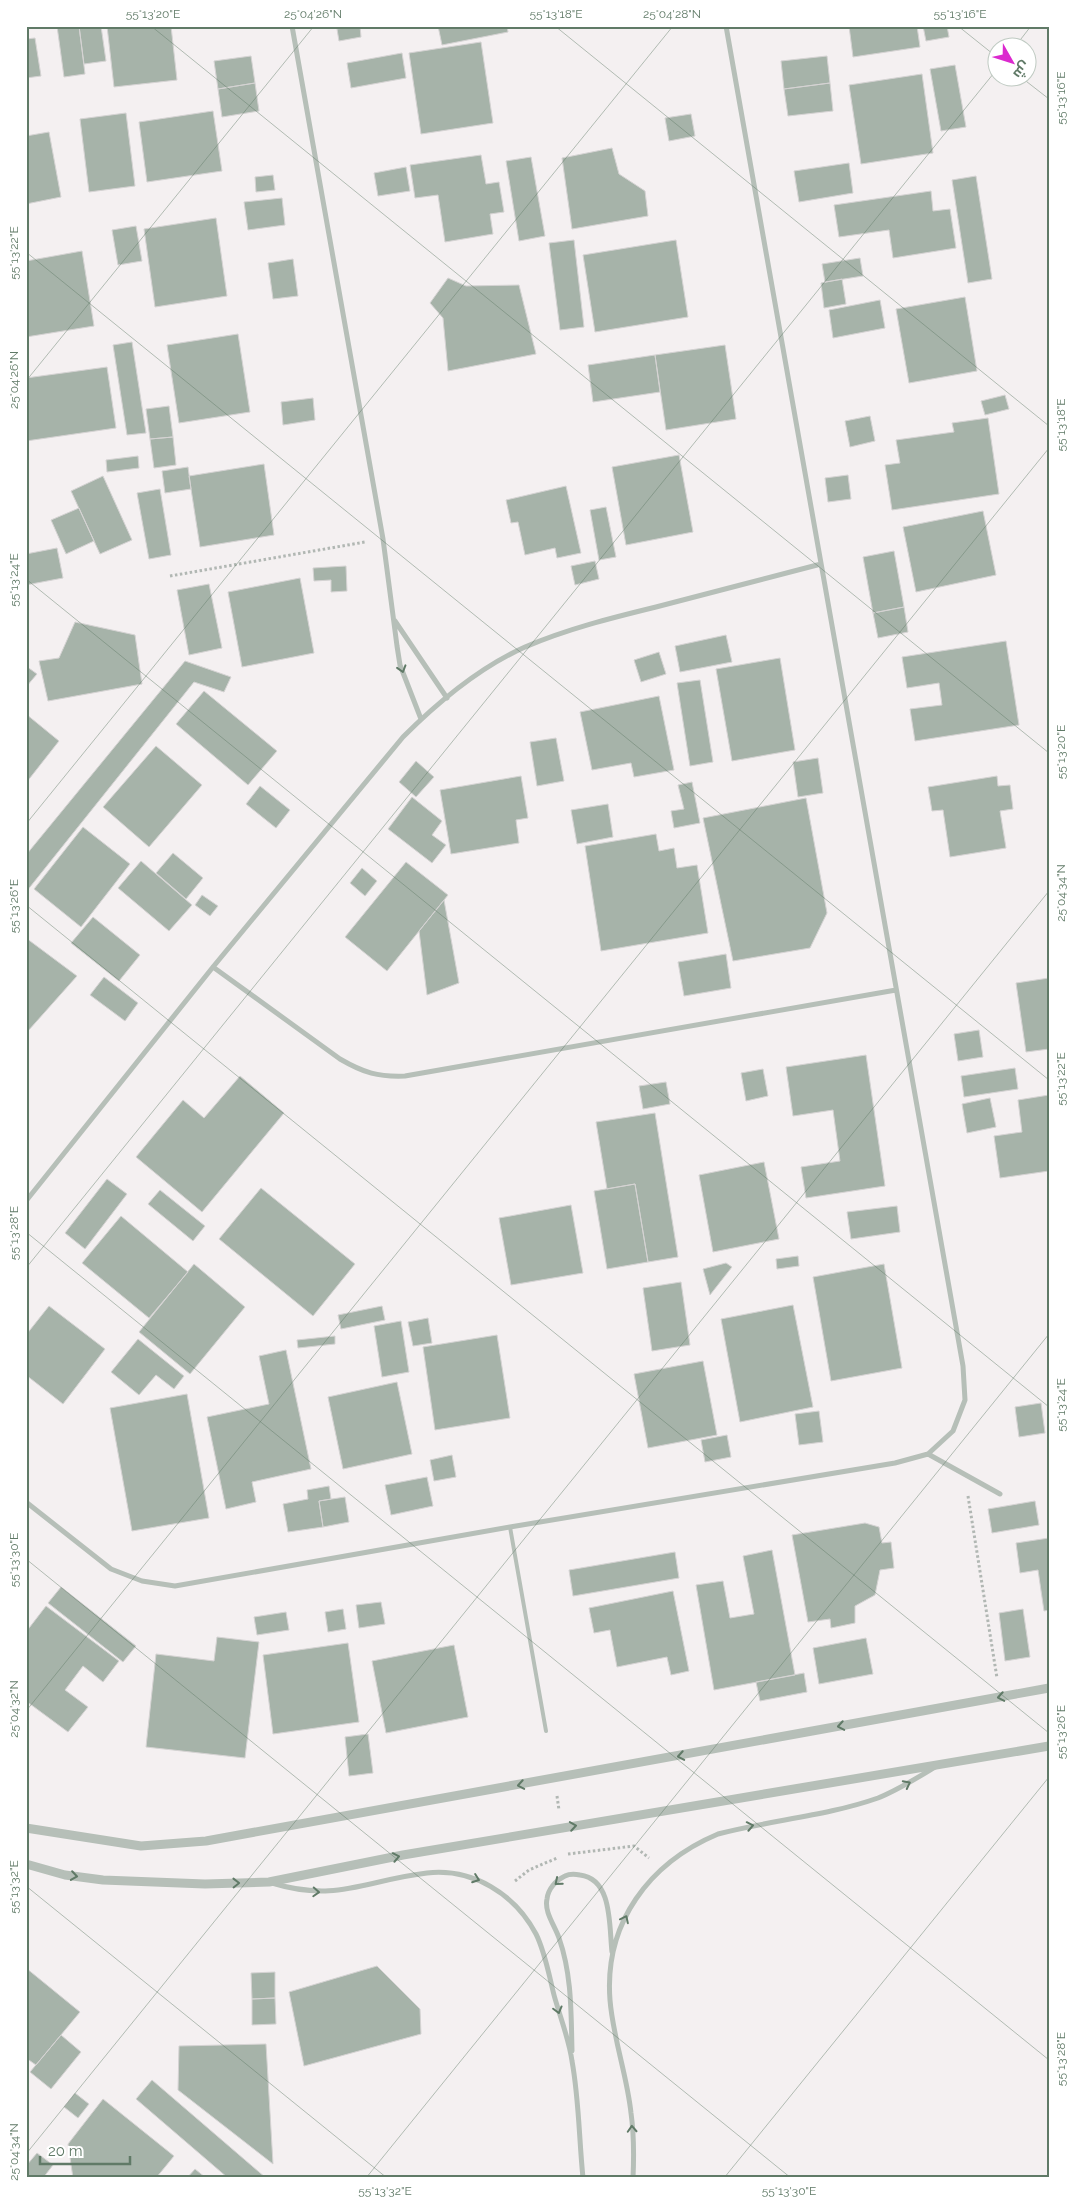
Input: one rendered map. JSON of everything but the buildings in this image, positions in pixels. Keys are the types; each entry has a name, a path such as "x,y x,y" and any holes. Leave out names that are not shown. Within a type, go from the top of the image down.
{"street":[{"path":"292,26 383,539 400,665 421,719"},
{"path":"26,1502 112,1569 142,1582 175,1586 208,1582 510,1527 895,1463 928,1454 953,1431 965,1400 962,1366 726,26"},
{"path":"26,1201 212,967 403,737 421,719 447,698 479,673 516,652 571,629 821,564"},
{"path":"395,621 447,698"},
{"path":"212,967 340,1059 360,1071 382,1077 405,1076 896,990"},
{"path":"928,1454 1000,1494"},
{"path":"26,1828 141,1846 206,1841 1049,1689"},
{"path":"26,1864 65,1875 102,1880 205,1884 269,1882 403,1855 1049,1746"},
{"path":"633,2178 631,2112 610,2000 610,1978 618,1935 626,1917 648,1882 667,1863 698,1843 740,1828 854,1805 879,1797 910,1783 938,1765"},
{"path":"269,1882 287,1888 325,1892 344,1891 427,1873 446,1872 484,1882 515,1904 537,1936 572,2060"},
{"path":"582,2178 572,2060 571,1989 567,1963 560,1938 546,1908 550,1888 557,1881 566,1875 585,1875 593,1879 600,1886 605,1894 613,1955"}],"lane":[{"path":"510,1527 546,1731"}],"path":[{"path":"170,576 383,539"},
{"path":"964,1474 1000,1697"}]}
